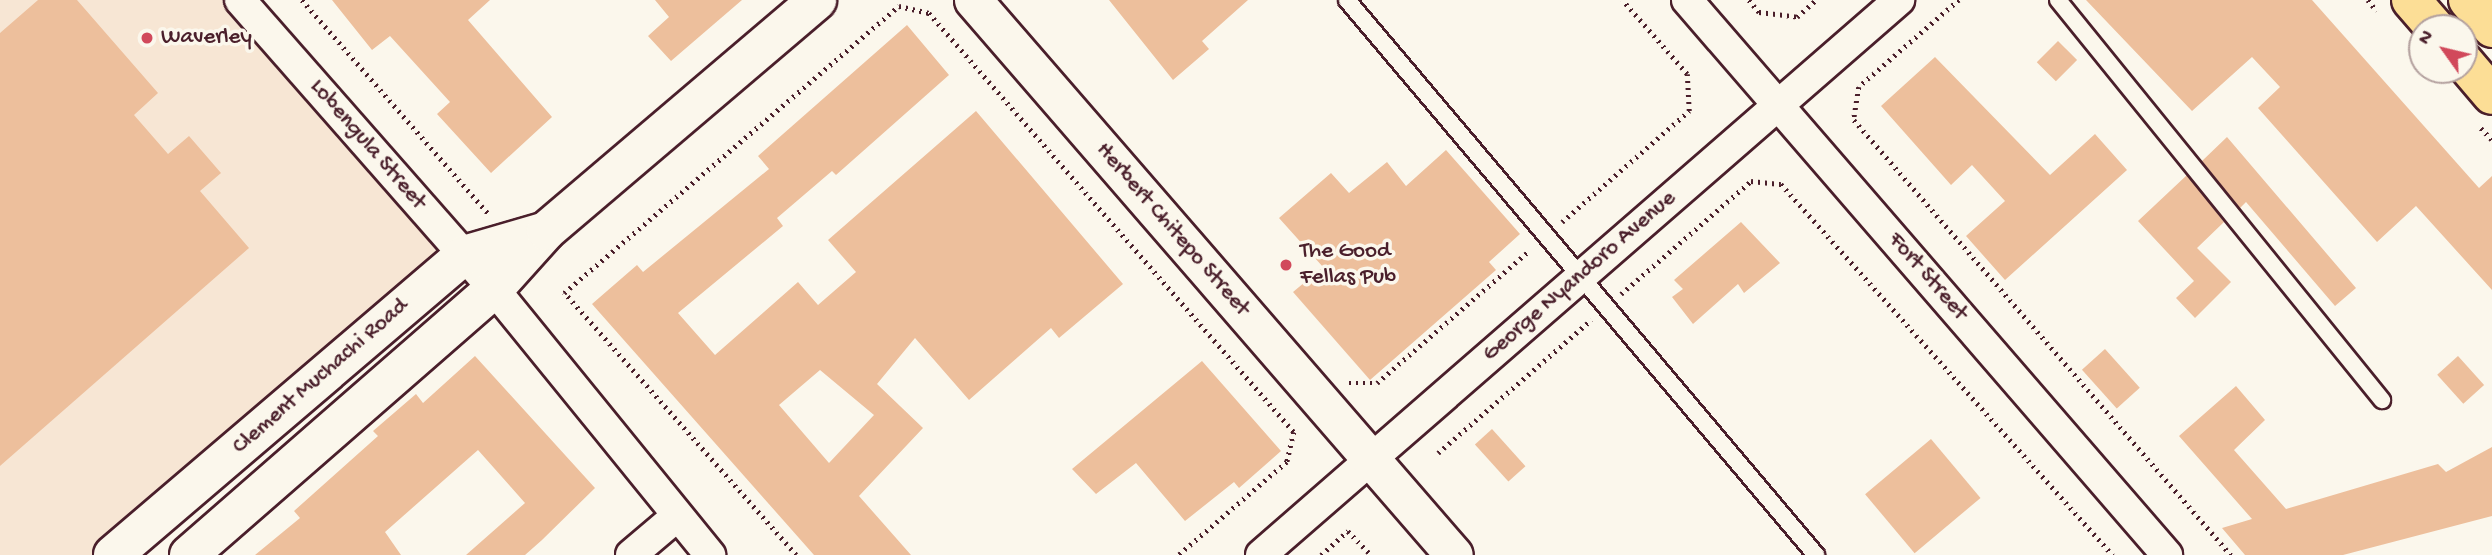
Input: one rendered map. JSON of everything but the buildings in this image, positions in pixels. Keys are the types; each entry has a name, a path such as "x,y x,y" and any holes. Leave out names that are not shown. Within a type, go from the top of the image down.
{"highway":[{"path":"2411,0 2423,14"},
{"path":"2468,0 2492,28"},
{"path":"2478,78 2492,95"}],"main road":[{"name":"Clement Muchachi Road","path":"189,555 494,289 546,231 817,0"},
{"name":"Clement Muchachi Road","path":"113,555 464,254 546,231"}],"street":[{"name":"Lobengula Street","path":"240,0 494,289 709,555"},
{"name":"Herbert Chitepo Street","path":"973,0 1454,555"},
{"name":"Fort Street","path":"1687,0 2166,555"},
{"name":"George Nyandoro Avenue","path":"1261,555 1899,0"},
{"path":"631,555 677,516"}],"lane":[{"path":"1347,0 1583,275 1816,555"},
{"path":"2058,0 2382,400"}],"path":[{"path":"302,0 494,220"},
{"path":"1340,373 1349,383 1377,383 1689,110 1687,74 1622,0"},
{"path":"1749,0 1759,12 1797,17 1816,0"},
{"path":"1959,0 1859,87 1854,120 2231,555"},
{"path":"796,555 564,293 899,6 929,13 1294,432 1287,461 1179,555"},
{"path":"1438,453 1751,181 1781,184 2113,555"},
{"path":"1321,555 1349,531 1371,555"}],"shaded area":[{"path":"0,0 232,0 452,253 104,555 0,555"}],"place":[{"name":"Waverley","path":"147,38"},
{"name":"The Good Fellas Pub","path":"1286,265"}]}
